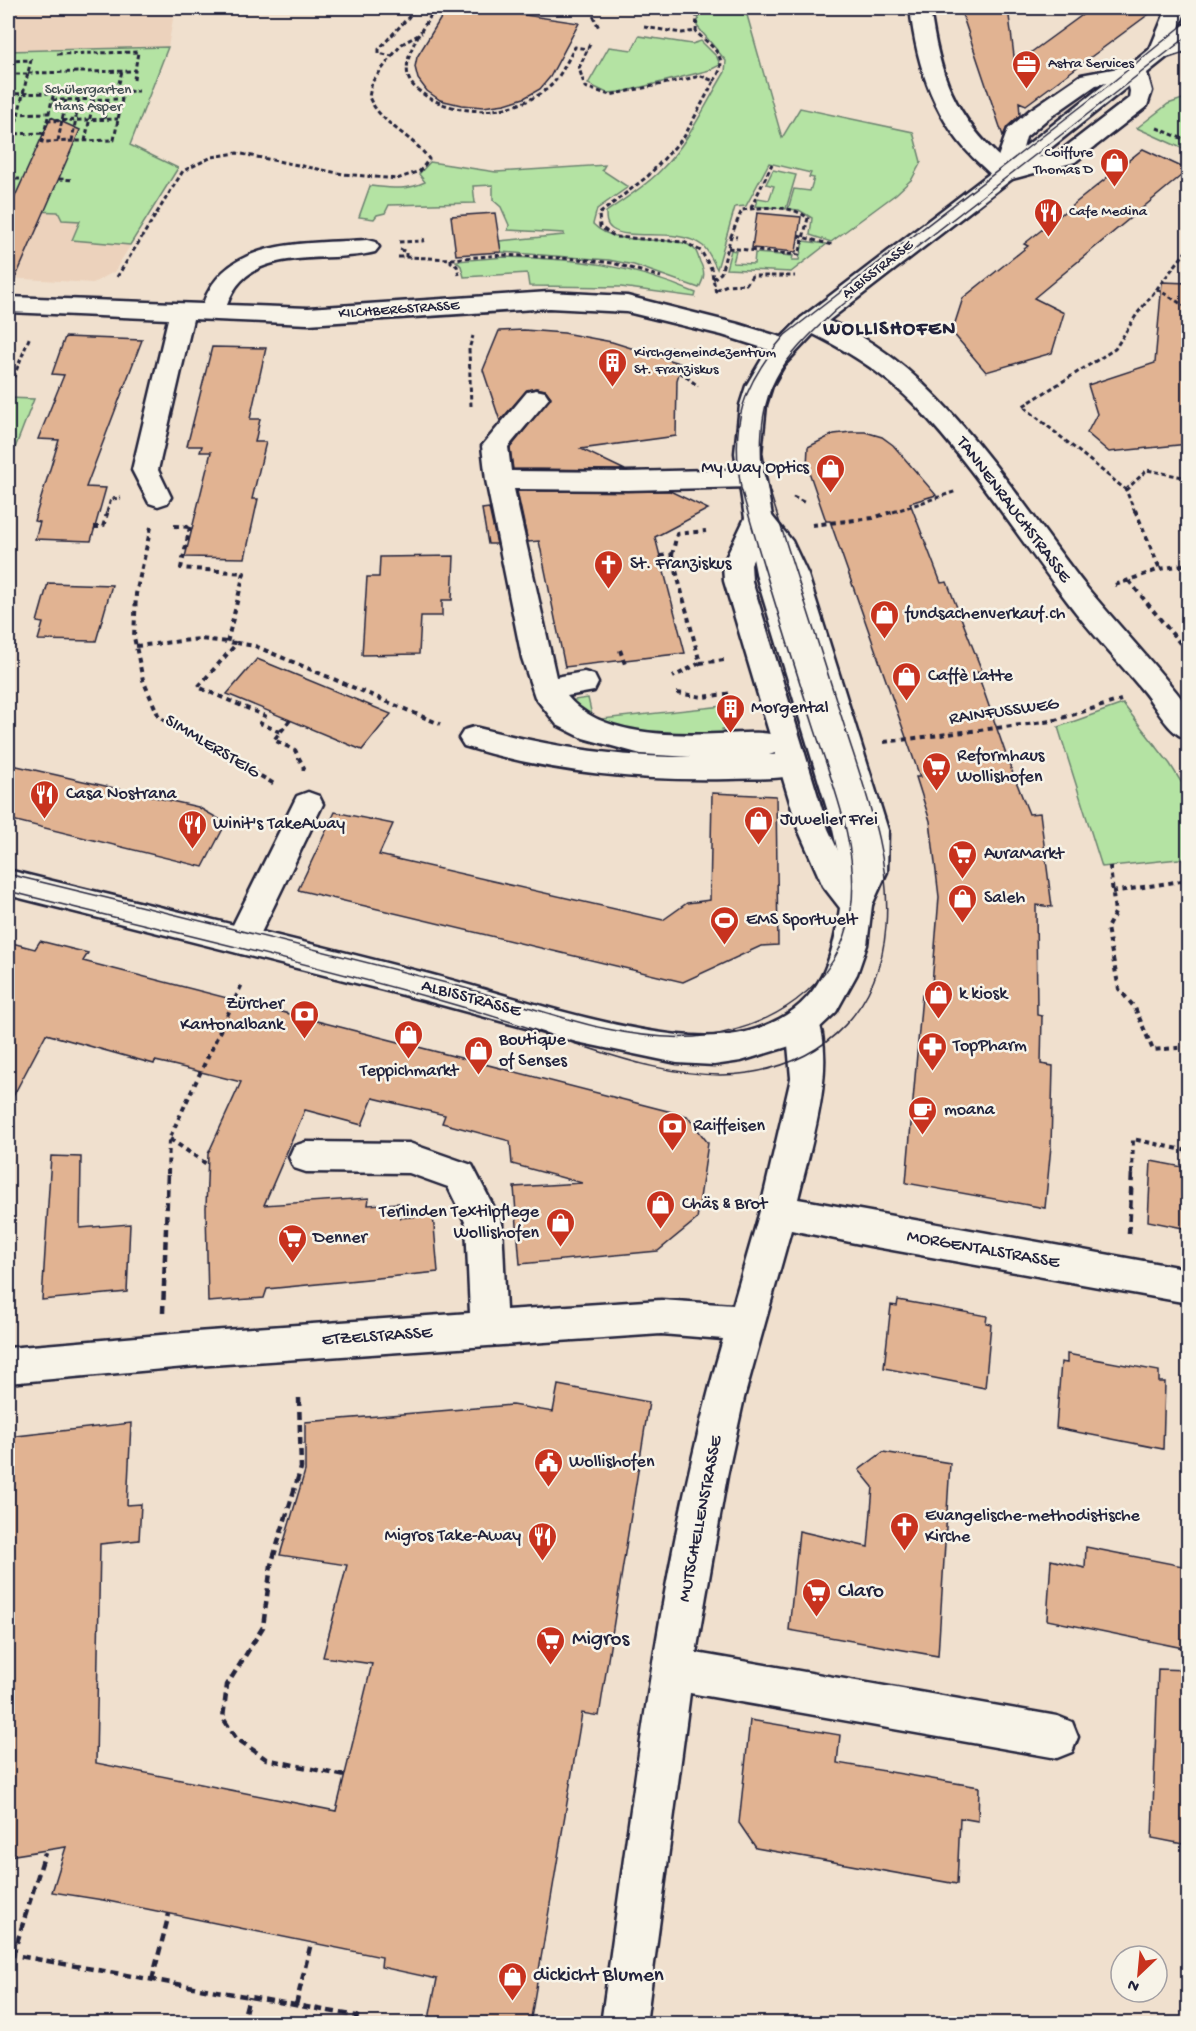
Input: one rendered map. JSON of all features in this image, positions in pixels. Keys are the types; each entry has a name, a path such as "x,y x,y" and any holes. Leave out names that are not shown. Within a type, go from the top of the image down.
{"street":[{"path":"920,8 925,50 938,90 965,135 1004,174 1016,134 1038,116 1089,80 1136,71 1188,30"},
{"path":"1159,52 1177,8"},
{"path":"1159,52 1188,43"},
{"path":"1159,52 1188,64"},
{"name":"ALBISSTRASSE","path":"8,883 427,987 576,1028 677,1049 714,1051 741,1047 778,1036 803,1022 824,1002 841,974 851,945 856,904 855,857 771,578 748,453 753,405 759,386 774,360 810,323 1004,174 1067,157 1139,101 1141,91 1136,71"},
{"path":"212,314 227,280 250,261 270,255 367,247"},
{"name":"KILCHBERGSTRASSE","path":"8,306 308,316 549,300 627,304 729,329 785,347"},
{"path":"158,497 145,470 182,313"},
{"name":"TANNENRAUCHSTRASSE","path":"810,323 853,343 886,365 925,400 955,434 1079,597 1155,685 1188,728"},
{"path":"536,398 495,446 499,480 536,658 545,689 567,717 593,730 641,743 702,746 767,744"},
{"path":"499,480 627,481 751,478"},
{"path":"759,518 737,564 738,581 792,765 825,858 834,878 856,904"},
{"path":"545,689 584,683"},
{"path":"474,738 572,760 620,765 691,769 792,765"},
{"path":"241,941 308,804"},
{"name":"MUTSCHELLENSTRASSE","path":"623,2024 673,1669 710,1464 725,1398 778,1211 808,1078 803,1022"},
{"path":"306,1157 409,1158 460,1176 484,1223 489,1330"},
{"name":"MORGENTALSTRASSE","path":"778,1211 870,1230 1188,1286"},
{"name":"ETZELSTRASSE","path":"8,1365 196,1349 661,1317 746,1323"},
{"path":"673,1669 1057,1737"}],"path":[{"path":"392,56 379,53 379,49 417,8"},
{"path":"703,8 697,14 696,31 719,56 723,68 684,137 648,176 599,214 600,227 616,237 684,242 701,251 711,268 718,301"},
{"path":"435,9 409,59 408,76 415,88 429,99 450,107 473,111 504,109 531,100 549,88 575,47 588,49"},
{"path":"590,9 599,28"},
{"path":"644,27 682,33 696,31"},
{"path":"113,286 131,252 176,180 183,171 212,157 237,153 373,178 397,179 420,171 429,159 424,148 375,111 369,98 370,84 392,56 402,44 422,33"},
{"path":"590,44 579,68 585,87 610,95 701,76 714,81"},
{"path":"57,54 138,52 134,80"},
{"path":"8,61 32,60 10,149"},
{"path":"117,92 122,71"},
{"path":"8,74 135,71"},
{"path":"8,94 139,91"},
{"path":"52,100 122,99 114,140 42,142 47,120 52,100 54,93"},
{"path":"85,141 94,99"},
{"path":"104,119 108,99"},
{"path":"58,141 66,100"},
{"path":"72,141 80,100"},
{"path":"8,118 49,113"},
{"path":"8,118 16,122"},
{"path":"47,120 118,119"},
{"path":"1166,131 1188,141"},
{"path":"8,132 14,134 44,133"},
{"path":"750,208 772,164"},
{"path":"8,179 22,179"},
{"path":"59,179 73,180"},
{"path":"713,279 721,273 731,236 741,210 750,208 796,211 808,218 800,237 799,255 728,248"},
{"path":"731,236 737,237"},
{"path":"800,237 833,245"},
{"path":"1160,569 1126,490 1023,406 1115,349 1137,314 1188,249"},
{"path":"406,257 451,261 503,255 579,259"},
{"path":"716,290 728,285 746,284 752,276 795,276"},
{"path":"1156,289 1188,308"},
{"path":"471,406 469,348 475,327"},
{"path":"8,391 32,329"},
{"path":"680,372 698,386"},
{"path":"1126,490 1147,470 1188,478"},
{"path":"812,525 873,518 960,490"},
{"name":"SIMMLERSTEIG","path":"158,497 136,594 134,637 143,680 159,717 308,804"},
{"path":"190,527 181,568 244,573 227,643"},
{"path":"673,677 700,663 672,555 677,534 706,531"},
{"path":"660,556 672,555"},
{"path":"1110,587 1160,569 1188,564"},
{"path":"1129,581 1188,653"},
{"path":"136,646 200,639 255,646 474,738"},
{"path":"237,643 198,687 265,716 260,723 280,732"},
{"path":"620,650 626,667"},
{"path":"677,693 704,697 742,692"},
{"name":"RAINFUSSWEG","path":"884,742 1052,721 1126,698"},
{"path":"290,720 274,740 295,750 301,762"},
{"path":"1110,866 1115,913 1107,928 1119,989 1135,1008 1153,1050 1188,1047"},
{"path":"1112,892 1188,880"},
{"path":"163,1321 169,1139 243,982"},
{"path":"169,1139 208,1166"},
{"path":"1129,1238 1133,1139 1188,1151"},
{"path":"298,1398 301,1467 271,1564 263,1627 228,1685 223,1718 236,1738 266,1759 345,1776"},
{"path":"45,1853 10,1955 357,2016 355,2024"},
{"path":"152,1980 169,1914"},
{"path":"296,2005 311,1943"},
{"path":"242,2024 249,1997"}],"shaded area":[{"path":"8,8 175,8 168,47 8,51"},
{"path":"178,168 114,272 93,283 8,278 8,210 58,212"}],"green space":[{"path":"707,8 745,8 782,138 800,108 913,132 921,162 912,179 896,194 831,242 810,235 812,218 799,210 788,209 794,189 810,191 814,178 809,177 811,173 769,163 746,206 735,207 717,269 705,248 692,240 667,235 620,233 612,229 607,222 606,212 649,181 671,159 680,148 725,72 726,61 697,26 700,12"},
{"path":"639,36 692,44 701,41 717,57 720,65 710,70 622,92 607,93 588,84 609,47 632,50"},
{"name":"Schülergarten Hans Asper","path":"168,47 130,145 178,168 130,245 72,240 80,221 62,220 58,212 8,210 8,51"},
{"path":"1188,97 1188,151 1137,128 1168,104"},
{"path":"430,162 496,172 605,165 602,170 628,187 597,209 593,224 604,232 618,237 688,245 696,251 703,269 701,284 699,288 634,265 609,260 501,252 499,241 564,235 564,233 508,230 509,225 501,207 493,200 493,185 473,186 475,203 389,205 385,213 377,215 374,219 359,217 370,186 398,188 418,185 425,182 419,174"},
{"path":"773,170 796,175 786,209 755,206 758,198 769,200 774,186 766,184"},
{"path":"803,241 827,244 791,272 726,269 731,250 736,251 733,263 754,264 755,253 793,256 792,260 799,260"},
{"path":"505,257 556,259 625,269 696,293 695,297 621,287 529,286 527,273 464,277 461,266 456,261"},
{"path":"8,398 34,399 10,461 8,461"},
{"path":"588,698 593,720 723,706 729,728 722,729 724,736 692,738 654,738 616,732 583,719 567,701"},
{"path":"1123,704 1170,764 1188,793 1188,858 1102,867 1058,727"}],"building":[{"path":"447,8 478,8 579,23 550,77 540,89 524,98 505,104 483,107 461,105 440,100 427,91 418,79 415,67 417,57"},
{"path":"960,8 1008,8 1015,64 1092,8 1157,8 1026,105 1019,102 1020,115 1007,127 1003,136"},
{"path":"51,117 80,130 8,295 8,212"},
{"path":"1143,149 1188,170 1034,298 1064,313 1052,353 986,372 952,332 963,298 1028,246 1024,244"},
{"path":"495,213 501,252 456,255 451,216"},
{"path":"757,213 801,217 796,252 752,248"},
{"path":"1162,282 1188,283 1188,444 1109,452 1087,433 1097,414 1088,385 1155,363"},
{"name":"Kirchgemeindezentrum St. Franziskus","path":"499,331 564,333 612,342 682,364 677,380 676,436 581,449 625,470 513,469 510,448 551,397 545,390 536,388 527,390 500,421 483,370"},
{"path":"65,337 142,340 86,487 106,488 91,541 35,539 40,522 34,521 59,440 38,439 64,375 52,374"},
{"path":"212,347 266,348 250,419 260,419 255,442 266,442 252,499 258,499 245,558 185,557 211,452 200,452 202,446 187,446"},
{"path":"865,432 882,437 893,445 936,495 910,503 941,583 947,582 982,671 977,672 1029,814 1040,813 1052,907 1036,905 1037,1015 1042,1016 1041,1064 1053,1066 1051,1146 1045,1208 906,1183 922,995 931,997 939,897 930,821 916,777 920,777 830,521 826,521 807,466 808,447 834,434"},
{"name":"St. Franziskus","path":"517,491 670,491 708,509 655,537 685,653 565,667 539,541 528,542"},
{"path":"489,508 497,544 488,544 482,509"},
{"path":"454,556 452,600 442,600 442,616 421,616 419,654 362,655 367,577 379,577 380,557"},
{"path":"48,583 112,585 96,641 38,640 43,623 37,622"},
{"path":"257,659 391,714 362,750 227,694"},
{"path":"8,764 198,807 226,823 203,867 8,819"},
{"path":"712,793 776,796 778,945 761,946 683,982 298,890 335,812 393,824 379,855 663,920 687,903 710,900"},
{"path":"40,941 88,953 83,961 687,1116 708,1143 697,1219 658,1251 520,1264 514,1187 582,1183 512,1164 510,1141 442,1123 445,1115 373,1098 362,1125 305,1110 264,1205 369,1198 368,1205 400,1203 400,1218 433,1215 438,1272 267,1289 264,1298 208,1302 206,1208 208,1154 241,1082 155,1061 154,1064 46,1034 8,1106 8,942 35,949"},
{"path":"51,1156 81,1157 80,1228 130,1224 127,1292 42,1300"},
{"path":"1151,1161 1188,1168 1188,1229 1148,1221"},
{"path":"898,1300 987,1316 986,1323 991,1324 985,1388 884,1368 891,1305 897,1306"},
{"path":"1067,1354 1159,1371 1159,1382 1165,1382 1163,1449 1056,1428 1061,1362 1067,1363"},
{"path":"558,1385 649,1402 599,1716 582,1713 530,2024 428,2024 437,1979 381,1967 382,1957 103,1900 52,1892 66,1847 8,1856 8,1437 131,1423 127,1505 141,1504 139,1540 100,1544 96,1763 336,1811 372,1664 323,1657 347,1565 280,1555 305,1471 305,1422 512,1405 553,1412"},
{"name":"Evangelische-methodistische Kirche","path":"883,1452 950,1463 938,1656 789,1630 799,1531 868,1547 873,1487 859,1470"},
{"path":"1086,1547 1188,1567 1188,1649 1047,1620 1051,1560 1085,1568"},
{"path":"1158,1669 1188,1670 1188,1845 1152,1838"},
{"path":"750,1720 840,1735 837,1763 979,1787 978,1821 960,1818 957,1884 756,1848 739,1823"}],"tram line":[{"path":"8,874 343,956 483,993 572,1020 633,1034 694,1037 721,1033 748,1026 796,1001 816,983 832,962 844,937 851,910 852,862 836,792 785,636 741,488 737,444 739,424 749,388 770,353 785,335 1109,85 1188,21"},
{"path":"8,891 382,984 488,1015 616,1057 669,1070 722,1075 748,1073 777,1067 825,1043 845,1025 861,1005 873,981 882,955 887,899 880,844 873,818 762,467 761,440 768,396 776,378 800,345 836,310 1188,36"}],"place":[{"name":"Astra Services","path":"1027,90"},
{"name":"Coiffure Thomas D","path":"1114,188"},
{"name":"Cafe Medina","path":"1048,238"},
{"name":"Kirchgemeindezentrum St. Franziskus","path":"613,388"},
{"name":"My Way Optics","path":"830,494"},
{"name":"St. Franziskus","path":"609,590"},
{"name":"fundsachenverkauf.ch","path":"884,640"},
{"name":"Caffè Latte","path":"907,702"},
{"name":"Morgental","path":"730,734"},
{"name":"Reformhaus Wollishofen","path":"936,792"},
{"name":"Casa Nostrana","path":"45,820"},
{"name":"Juwelier Frei","path":"759,846"},
{"name":"Winit's TakeAway","path":"192,850"},
{"name":"AuraMarkt","path":"963,880"},
{"name":"Saleh","path":"963,924"},
{"name":"EMS Sportwelt","path":"725,946"},
{"name":"k kiosk","path":"938,1020"},
{"name":"Zürcher Kantonalbank","path":"305,1040"},
{"name":"Teppichmarkt","path":"409,1060"},
{"name":"TopPharm","path":"932,1072"},
{"name":"Boutique of Senses","path":"478,1076"},
{"name":"moana","path":"923,1136"},
{"name":"Raiffeisen","path":"672,1152"},
{"name":"Chäs & Brot","path":"661,1230"},
{"name":"Terlinden Textilpflege Wollishofen","path":"560,1248"},
{"name":"Denner","path":"292,1264"},
{"name":"Wollishofen","path":"548,1488"},
{"name":"Evangelische-methodistische Kirche","path":"904,1552"},
{"name":"Migros Take-Away","path":"542,1562"},
{"name":"Claro","path":"817,1618"},
{"name":"Migros","path":"551,1666"},
{"name":"dickicht Blumen","path":"512,2002"}],"district":[{"name":"WOLLISHOFEN","path":"890,330"}]}
